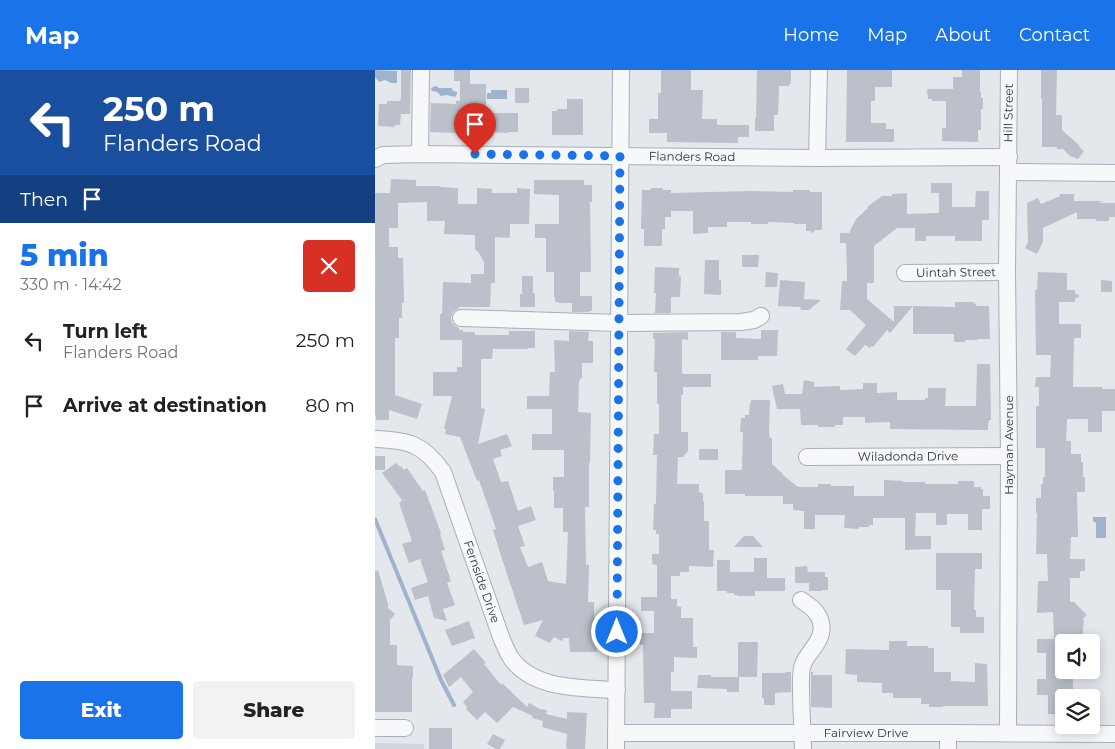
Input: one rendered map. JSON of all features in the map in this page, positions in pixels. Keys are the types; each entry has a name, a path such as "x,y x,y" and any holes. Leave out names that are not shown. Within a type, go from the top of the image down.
{"street":[{"path":"420,154 421,70"},
{"path":"616,749 621,70"},
{"path":"817,158 819,70"},
{"name":"Hill Street","path":"1009,70 1009,164"},
{"name":"Flanders Road","path":"375,159 383,155 420,154 817,158 1009,164 1115,173"},
{"name":"Hayman Avenue","path":"1008,733 1009,456 1007,272 1009,164"},
{"name":"Uintah Street","path":"905,273 1007,272"},
{"path":"461,318 619,323 741,322 754,320 761,316"},
{"name":"Fernside Drive","path":"375,439 403,441 422,448 433,458 443,472 501,637 511,658 531,676 551,684 617,690"},
{"name":"Wiladonda Drive","path":"807,457 1009,456"},
{"path":"801,600 811,607 821,623 820,638 803,664 801,676 803,749"},
{"path":"375,728 405,728"},
{"name":"Fairview Drive","path":"616,732 1008,733 1088,742 1115,734"},
{"path":"948,732 948,749"}],"shaded area":[{"path":"375,743 424,744 424,749 375,749"}],"water":[{"path":"375,70 397,71 397,83 385,80 379,82 375,77"},
{"path":"436,86 439,88 452,88 457,94 455,97 441,96 437,92 432,91 431,88"},
{"path":"491,90 507,90 507,99 487,99 487,93 491,93"},
{"path":"1093,517 1106,517 1106,538 1096,538 1096,523 1093,521"}],"building":[{"path":"401,70 411,70 410,114 401,114 400,125 395,125 395,127 378,126 379,104 387,104 387,101 400,101 401,99"},
{"path":"454,70 470,70 470,84 486,84 486,113 518,113 518,132 486,132 486,130 478,130 478,125 458,125 458,133 430,132 431,103 456,104 456,101 460,101 460,81 454,81"},
{"path":"661,70 691,70 691,90 703,90 702,119 717,119 717,125 749,125 749,137 738,137 738,143 667,142 667,133 649,133 649,119 658,119 658,93 661,93"},
{"path":"757,70 791,70 791,84 789,86 779,86 778,115 774,115 774,131 755,131"},
{"path":"847,70 892,70 892,87 875,87 875,101 871,101 871,123 886,123 886,129 894,129 894,142 846,142"},
{"path":"962,70 980,70 980,92 981,98 983,98 983,109 981,109 981,130 978,130 978,142 942,141 942,128 946,128 946,101 932,101 932,99 928,99 927,89 953,89 953,77 962,77"},
{"path":"1041,70 1057,70 1056,115 1062,115 1062,130 1084,151 1078,159 1070,156 1063,149 1057,149 1057,147 1042,147"},
{"path":"515,88 529,88 529,103 515,103"},
{"path":"567,99 583,99 583,135 552,135 552,111 567,109"},
{"path":"391,179 416,180 416,186 458,188 458,204 477,204 477,188 492,189 492,193 517,193 517,188 530,189 529,224 510,224 510,238 495,237 495,283 491,283 490,307 459,307 453,312 451,318 452,323 459,330 475,332 475,335 509,335 509,331 535,331 535,348 493,349 492,359 481,359 481,408 485,409 478,444 507,434 512,446 500,450 502,456 493,459 501,482 508,481 518,511 531,506 536,520 518,526 525,546 520,547 528,567 542,562 548,581 566,584 568,532 563,532 563,508 554,508 553,491 553,477 564,477 564,450 532,450 532,434 552,434 552,409 527,409 527,396 549,396 550,372 555,372 554,340 569,341 569,331 589,332 588,341 593,341 593,363 582,363 582,379 580,378 579,381 578,412 591,413 589,507 585,507 586,565 589,565 588,602 594,602 597,652 570,652 569,638 563,638 562,641 554,637 550,643 535,636 543,620 524,625 493,530 496,529 479,480 477,481 460,437 445,434 446,429 444,429 452,396 433,396 433,372 457,372 457,367 462,367 462,340 440,340 443,282 471,283 471,274 484,274 484,262 475,249 475,235 444,234 445,221 427,221 427,202 398,203 398,228 389,228 389,247 398,247 398,258 403,258 404,303 402,303 402,318 399,318 399,338 395,338 395,395 422,404 417,419 389,410 389,420 376,420 375,193 390,193"},
{"path":"534,180 584,180 584,185 592,185 592,202 590,202 591,272 580,272 580,296 592,296 592,311 572,312 572,303 555,302 554,272 546,272 546,238 535,238 535,224 559,224 559,195 534,194"},
{"path":"931,183 952,183 952,207 975,207 976,191 989,191 989,220 982,220 982,241 955,241 955,236 926,236 926,241 915,241 915,228 897,228 874,246 874,283 867,283 867,299 894,322 894,306 913,306 890,333 887,330 873,347 871,346 870,348 865,345 855,356 846,349 866,325 850,310 840,310 842,281 847,281 847,272 846,243 840,243 840,233 849,233 856,219 867,207 882,196 907,193 907,214 939,213 939,193 931,193"},
{"path":"651,188 671,190 671,193 793,192 793,190 822,192 822,230 815,230 813,233 806,231 806,224 727,222 727,227 708,227 708,233 693,234 693,211 671,211 671,217 665,217 665,229 662,229 662,246 644,246 644,229 641,229 642,190 651,190"},
{"path":"1060,194 1074,194 1074,201 1115,203 1115,217 1109,217 1109,221 1077,219 1077,212 1043,228 1043,242 1037,254 1025,248 1028,242 1027,203 1038,198 1041,204 1060,196"},
{"path":"742,255 759,255 758,267 742,267"},
{"path":"705,260 719,260 721,295 704,294"},
{"path":"655,267 679,268 679,276 681,277 680,297 671,297 671,313 655,313"},
{"path":"766,272 778,273 777,287 765,287"},
{"path":"1038,272 1067,273 1067,290 1075,290 1075,293 1080,296 1075,299 1075,302 1059,302 1059,324 1081,324 1081,338 1074,338 1073,387 1115,389 1115,411 1102,411 1102,432 1088,432 1088,419 1067,419 1066,441 1071,441 1071,454 1081,454 1083,477 1085,477 1085,492 1077,492 1078,537 1071,537 1070,559 1085,559 1085,571 1080,571 1080,578 1070,578 1070,602 1074,602 1087,615 1083,619 1083,634 1055,634 1055,679 1073,679 1073,689 1055,689 1055,714 1048,714 1048,695 1037,695 1037,679 1046,679 1046,653 1037,653 1037,639 1054,639 1053,612 1037,613 1038,581 1048,581 1047,554 1036,554 1036,498 1041,498 1041,484 1043,484 1043,477 1045,477 1045,448 1036,448 1036,406 1039,406 1039,387 1035,387 1036,377 1050,377 1051,355 1036,355 1035,290 1037,290"},
{"path":"522,276 533,276 535,307 520,307"},
{"path":"780,280 805,282 804,299 821,300 809,310 801,310 800,307 778,306"},
{"path":"1101,280 1112,281 1112,292 1101,292"},
{"path":"955,302 973,302 977,306 989,306 990,339 954,342 954,334 913,334 913,306 955,307"},
{"path":"761,330 778,330 777,356 758,356 758,360 721,360 721,332 736,332 736,338 761,339"},
{"path":"688,332 688,340 682,339 682,374 711,374 711,387 683,387 683,395 681,395 681,432 688,432 688,451 683,457 678,457 677,484 699,484 699,492 703,493 704,521 709,521 709,550 714,550 713,567 689,566 689,572 680,572 680,576 671,576 671,599 677,599 677,606 681,607 681,618 693,618 693,647 697,647 697,658 674,657 674,672 671,672 671,691 692,691 692,709 671,709 671,718 654,718 655,703 644,703 643,645 640,645 640,633 654,633 654,611 641,611 641,597 657,597 657,565 652,564 652,554 659,554 659,534 656,534 656,530 653,530 654,504 656,504 657,455 653,455 654,434 659,434 659,404 657,404 657,372 654,372 655,339 653,339 653,333"},
{"path":"977,364 990,364 991,420 988,423 988,430 890,429 890,422 865,423 865,417 843,417 843,425 835,425 835,427 801,425 800,409 777,409 772,386 783,384 785,394 802,394 804,380 814,382 814,387 840,386 840,390 863,389 863,383 877,383 877,393 897,392 897,400 925,400 925,398 928,398 928,388 946,388 945,406 976,406"},
{"path":"751,400 770,400 769,433 770,438 772,438 772,464 798,487 818,487 818,484 854,486 854,496 884,496 884,480 925,482 925,484 958,484 958,481 974,481 974,487 981,487 983,489 983,496 990,496 990,509 982,509 982,530 968,530 968,514 947,514 947,525 936,525 936,513 916,513 915,536 931,536 931,549 905,550 905,518 873,518 873,525 859,527 859,529 844,528 845,515 815,515 815,529 804,529 804,511 793,510 793,504 783,504 783,496 725,494 725,470 742,470 743,432 740,432 741,418 749,415"},
{"path":"699,449 718,449 718,460 699,460"},
{"path":"375,456 385,456 385,470 375,470"},
{"path":"396,463 404,470 407,468 423,491 425,490 441,533 445,550 441,551 451,581 447,583 455,605 443,609 447,621 434,618 428,596 415,600 411,588 428,582 420,559 409,563 402,544 412,541 399,503 402,500 382,473"},
{"path":"744,536 753,536 763,547 734,547"},
{"path":"936,553 982,553 982,569 975,569 974,610 976,610 976,617 984,617 984,633 960,633 960,627 951,627 951,590 936,590"},
{"path":"754,558 767,558 767,578 785,578 785,591 755,591 755,596 737,596 734,593 727,593 727,591 717,591 717,560 730,560 730,572 754,572"},
{"path":"807,566 808,572 825,572 825,577 828,577 828,590 809,591 809,583 795,583 795,567"},
{"path":"378,570 388,608 395,614 390,620 390,645 397,645 397,665 413,666 412,712 375,712 375,571"},
{"path":"469,621 475,638 452,646 445,630"},
{"path":"889,641 907,641 907,646 928,646 928,648 934,648 934,672 951,672 951,681 975,682 975,663 987,664 988,706 929,707 929,704 921,704 921,698 893,698 893,693 882,693 882,683 857,682 857,675 845,674 846,649 889,650"},
{"path":"738,642 758,642 757,677 739,677 739,692 727,692 727,689 697,688 698,675 738,677"},
{"path":"474,649 501,685 502,683 527,707 529,703 540,709 547,710 546,714 567,719 567,712 587,713 585,749 566,748 567,734 542,727 543,721 532,718 533,716 513,707 497,723 485,712 477,720 466,709 467,707 463,702 473,692 461,677 449,687 443,675"},
{"path":"791,672 791,692 775,693 775,705 764,705 764,698 762,698 762,673"},
{"path":"811,672 813,672 813,675 832,675 832,708 811,707"},
{"path":"429,728 452,728 452,749 429,749"},
{"path":"493,734 505,740 500,749 487,744"}],"waterway":[{"path":"375,519 441,680 454,705"}],"route":[{"path":"475,154 620,156 617,632"}]}
